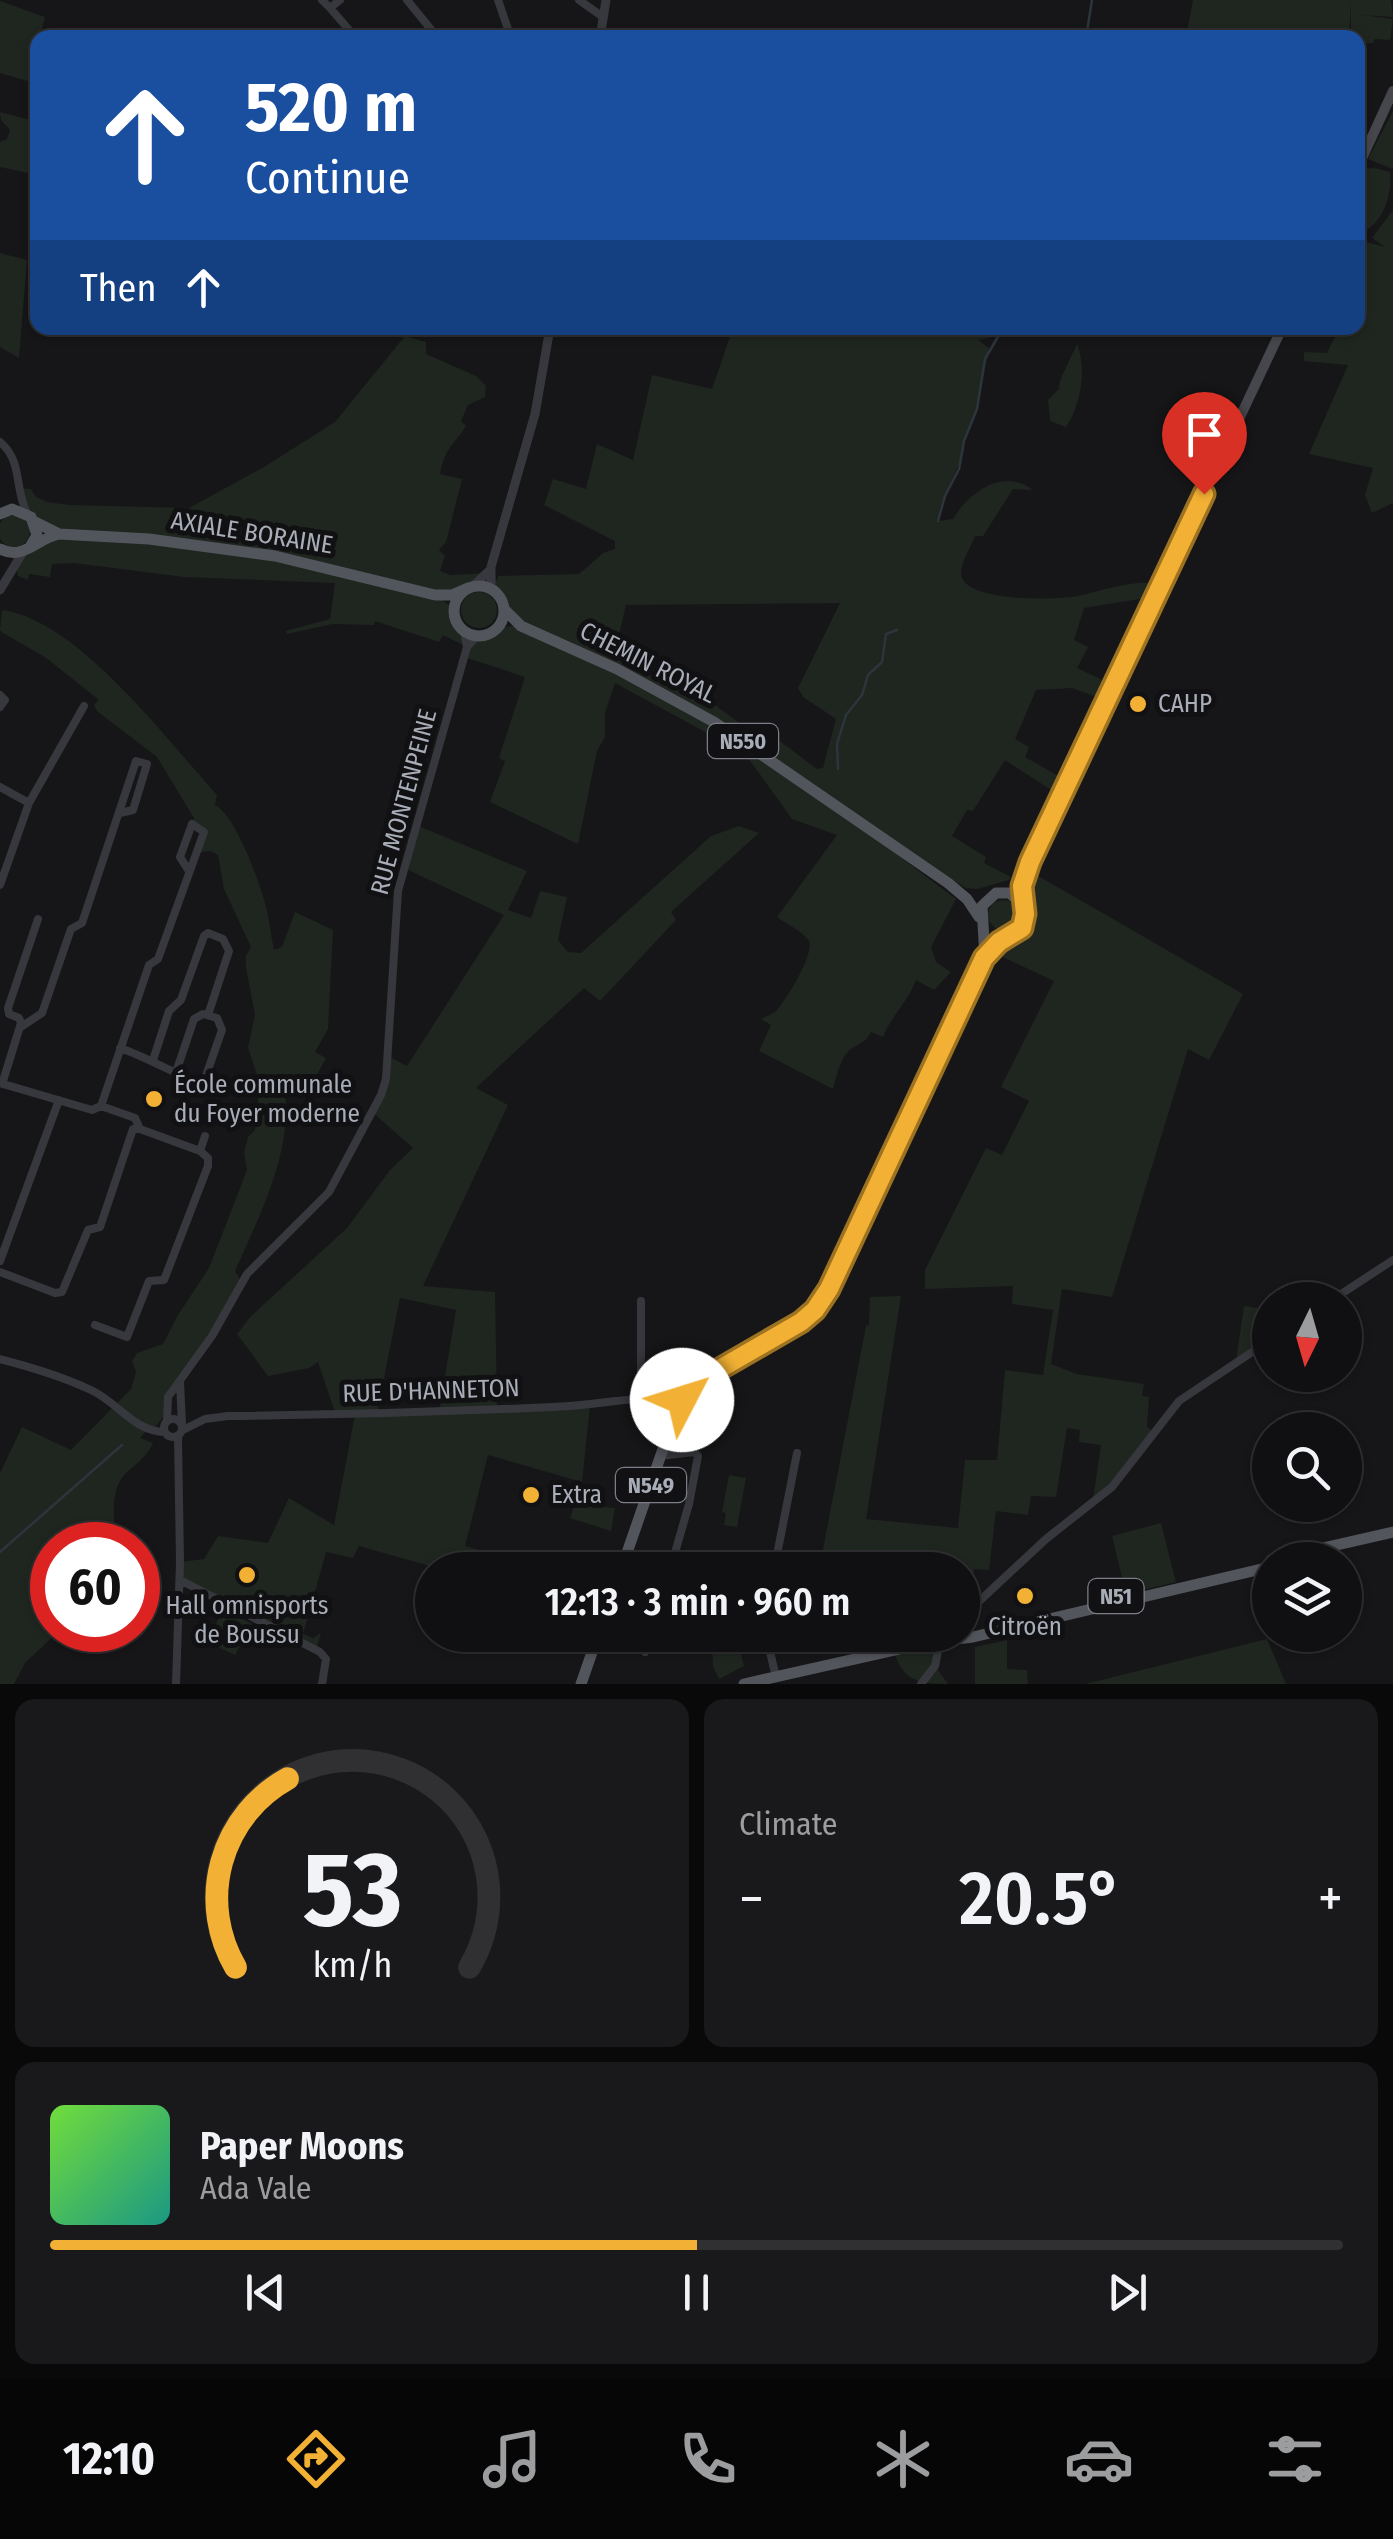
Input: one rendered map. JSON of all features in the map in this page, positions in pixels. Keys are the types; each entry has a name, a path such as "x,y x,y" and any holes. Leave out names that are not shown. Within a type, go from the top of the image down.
{"main road":[{"path":"1365,152 1393,90"},
{"path":"982,923 992,935 1004,938 1022,928 1022,886 1030,862 1279,335"},
{"path":"0,550 10,554 26,550 37,535 31,517 20,510 2,512"},
{"name":"AXIALE BORAINE","path":"31,517 59,534 150,539 239,550 314,564 436,595 452,595 470,587"},
{"name":"AXIALE BORAINE","path":"26,550 59,534"},
{"path":"470,587 491,589 500,597 504,609 496,628 478,635 464,631 454,610 458,597 470,587"},
{"name":"AXIALE BORAINE","path":"436,595 454,610"},
{"name":"CHEMIN ROYAL","path":"504,609 521,626 617,669 714,722 948,883 967,900 982,923"},
{"name":"CHEMIN ROYAL","path":"496,628 521,626"},
{"path":"984,958 985,900 1000,893 1030,862"},
{"name":"CHEMIN ROYAL","path":"948,883 976,894 1000,893"},
{"path":"1000,893 1016,896 1024,907"},
{"name":"N549","path":"627,1552 660,1456 692,1385 794,1327 820,1303 984,958 1004,938"},
{"name":"N51","path":"1362,1543 1393,1535"},
{"name":"N51","path":"1361,1542 1393,1535"},
{"name":"N51","path":"980,1630 1252,1566"},
{"name":"N51","path":"980,1632 1252,1567"},
{"path":"581,1684 592,1652"},
{"name":"N51","path":"744,1684 882,1652"}],"street":[{"path":"322,0 350,30"},
{"path":"330,8 340,0"},
{"path":"407,0 431,30"},
{"path":"498,0 508,30"},
{"path":"579,0 603,18"},
{"path":"601,30 606,0"},
{"path":"491,589 491,567 535,414 549,335"},
{"path":"0,442 14,458 18,488 31,517"},
{"path":"2,512 18,488"},
{"path":"0,550 6,576"},
{"path":"0,590 26,550"},
{"path":"470,587 482,581 491,567"},
{"name":"RUE MONTENPEINE","path":"165,1432 168,1396 212,1336 250,1269 329,1192 381,1095 387,1068 398,890 467,647 464,631"},
{"name":"RUE MONTENPEINE","path":"467,647 478,635"},
{"path":"0,695 5,700 0,707"},
{"path":"0,885 30,803 84,706"},
{"path":"21,1027 42,1012 71,929 82,923 136,761 147,764 133,810 120,813"},
{"path":"0,787 30,803"},
{"path":"101,1106 149,965 158,959 190,871 204,832 192,824 180,856 190,871"},
{"path":"38,919 8,1008 9,1014 20,1020 21,1027 1,1082 92,1110 101,1106 136,1118 140,1129"},
{"path":"153,1060 170,1011 181,1000 208,933 223,939 229,951 208,1015"},
{"path":"120,1048 153,1060 175,1074 204,1084 222,1030 217,1018 198,1015 194,1019 175,1074"},
{"path":"0,1261 60,1100"},
{"path":"0,1272 55,1293 66,1288 88,1230 100,1227 134,1130 200,1151 208,1158 208,1166 164,1280 149,1280 127,1337 95,1325"},
{"path":"200,1151 205,1136"},
{"path":"1359,1282 1393,1260"},
{"path":"642,1301 642,1400"},
{"path":"980,1603 1046,1540 1112,1487 1179,1400 1252,1352"},
{"path":"0,1359 88,1388 117,1404 140,1426 169,1436 181,1430"},
{"path":"176,1684 184,1409 180,1382"},
{"name":"RUE D'HANNETON","path":"181,1430 205,1419 228,1416 546,1408 682,1400"},
{"path":"184,1409 195,1418 205,1419"},
{"path":"167,1421 176,1419 181,1430"},
{"path":"660,1456 694,1452 698,1456 675,1552"},
{"path":"778,1552 797,1453"},
{"path":"180,1580 320,1652 326,1666 322,1684"},
{"path":"770,1652 776,1676"},
{"path":"921,1684 943,1652"}],"shaded area":[{"path":"1193,0 1391,0 1393,17 1362,15 1393,19 1390,40 1375,39 1365,44 1365,30 1351,30 1351,2 1349,30 1187,30"},
{"path":"0,1 45,17 42,30 30,30 30,82 0,73"},
{"path":"1393,111 1393,169 1368,159"},
{"path":"0,112 30,120 30,173 0,167 0,142 7,139 10,130 1,120"},
{"path":"1365,169 1390,172 1390,190 1379,217 1365,230"},
{"path":"1393,210 1393,503 1372,513 1365,495 1373,468 1309,454 1348,365 1304,361 1304,352 1327,353 1336,335 1365,335 1365,242 1385,247 1372,238"},
{"path":"0,253 27,260 19,358 0,347"},
{"path":"731,335 998,335 978,340 989,348 977,409 938,521 953,519 977,492 999,482 1010,481 1033,490 1013,489 983,536 975,536 961,569 965,583 993,595 1032,598 1078,596 1145,583 1162,587 1155,602 1146,598 1084,608 1074,640 1088,647 1077,668 1115,686 1108,701 1072,688 1036,690 1015,739 1029,747 1025,757 1069,782 1062,797 1005,760 952,836 986,857 984,863 1011,877 1009,880 966,888 867,832 956,899 931,947 936,962 951,972 934,990 916,980 883,1037 871,1032 847,1052 833,1089 759,1051 771,1025 761,1019 775,1012 785,999 810,947 803,934 777,917 837,835 792,819 746,755 725,740 615,683 605,713 605,737 597,751 578,844 490,802 505,761 499,758 525,677 464,657 467,647 443,635 439,642 375,621 374,625 332,624 287,634 286,631 330,619 335,583 184,577 74,563 52,564 50,577 29,574 28,580 18,576 16,560 56,533 35,522 18,488 31,489 36,497 47,502 69,505 189,508 335,422 405,336 426,342 426,354 476,376 486,386 485,397 468,405 461,421 466,426 442,464 440,474 462,479 446,542 439,550 445,556 440,571 451,575 487,573 481,581 437,596 451,607 472,635 519,626 491,589 490,580 497,580 498,576 579,574 603,553 615,549 615,541 544,505 553,479 586,489 597,444 633,460 652,375 712,389","holes":["840,603 798,688 803,697 836,719 823,768 817,769 777,739 763,740 675,676 617,643 626,605"]},
{"path":"1077,344 1082,364 1081,387 1066,427 1050,421 1048,400 1059,389"},
{"path":"8,516 20,516 29,525 29,537 20,546 8,546 -1,537 -1,525"},
{"path":"479,592 491,598 497,610 491,622 479,628 467,622 461,610 467,598"},
{"path":"2,610 31,619 61,635 119,686 217,795 215,805 231,822 253,869 267,910 274,950 282,947 295,912 333,930 328,1029 315,1052 326,1058 308,1092 284,1083 281,1089 285,1093 284,1139 272,1185 235,1271 242,1283 212,1337 168,1397 164,1416 156,1426 143,1427 148,1429 140,1438 153,1443 120,1480 115,1522 30,1522 30,1652 37,1652 25,1663 14,1684 0,1684 0,1473 22,1427 71,1450 131,1389 136,1372 132,1361 137,1353 163,1344 209,1268 247,1170 244,1153 248,1137 255,1130 258,1079 248,1047 255,1015 246,968 251,947 224,889 218,855 210,851 196,853 204,832 192,824 194,818 157,757 97,711 94,705 99,700 45,657 0,630"},
{"path":"416,825 527,871 508,910 531,918 540,891 567,897 558,940 568,952 581,953 711,836 739,826 759,833 671,912 676,920 600,1001 584,988 476,1088 508,1105 423,1286 495,1292 497,1409 590,1406 582,1482 488,1455 465,1546 486,1552 415,1552 415,1562 359,1546 353,1558 326,1552 303,1634 313,1638 321,1633 316,1650 180,1580 180,1562 204,1559 218,1536 268,1543 289,1498 334,1525 355,1415 336,1415 318,1362 309,1368 268,1376 237,1334 251,1316 347,1228 390,1170 413,1148 372,1112 381,1095 388,1056 407,1066 504,915 404,868","holes":["400,1298 456,1310 439,1412 377,1413"]},
{"path":"1028,870 1243,994 1209,1060 1188,1049 1112,1297 1062,1289 1051,1364 1077,1374 1144,1384 1142,1396 1149,1397 1147,1427 1153,1431 1112,1487 1093,1499 1101,1445 1079,1442 1080,1430 1067,1428 1056,1497 1031,1496 1028,1515 996,1511 989,1570 980,1569 980,1552 822,1552 869,1325 870,1297 901,1296 866,1519 958,1528 965,1460 997,1460 1005,1370 1043,1375 1053,1310 1012,1304 1013,1286 925,1289 925,1270 986,1148 1002,1155 1029,1101 1001,1087 1054,981 990,951 1016,933"},
{"path":"1003,900 1014,904 1018,915 1014,926 1003,930 992,926 988,915 992,904"},
{"path":"1244,1306 1252,1307 1252,1351 1236,1361"},
{"path":"729,1475 746,1478 737,1527 724,1525 726,1513 722,1512"},
{"path":"579,1490 580,1505 615,1508 611,1531 570,1518"},
{"path":"1161,1523 1176,1582 1126,1594 1112,1536"},
{"path":"223,1609 252,1624 235,1655 207,1642"},
{"path":"1007,1640 1007,1669 1027,1670 1028,1684 975,1684 975,1652 980,1652 980,1646"},
{"path":"1252,1643 1252,1652 1272,1652 1286,1684 1085,1684"},
{"path":"712,1652 741,1652 744,1666 719,1679"},
{"path":"894,1652 938,1652 935,1666 948,1684 914,1679 897,1661"}],"waterway":[{"path":"1087,30 1092,0"},
{"path":"938,521 977,409 985,359 999,335"},
{"path":"838,769 837,744 846,715 862,695 868,675 882,662 886,634 897,630"},
{"path":"0,1552 122,1445"}],"place":[{"name":"CAHP","path":"1138,704"},
{"name":"École communale du Foyer moderne","path":"154,1099"},
{"name":"Extra","path":"531,1495"},
{"name":"Hall omnisports de Boussu","path":"247,1575"},
{"name":"Citroën","path":"1025,1596"}],"route":[{"path":"682,1400 692,1385 808,1317 829,1289 984,958 1004,938 1022,928 1024,876 1204,494"}]}
